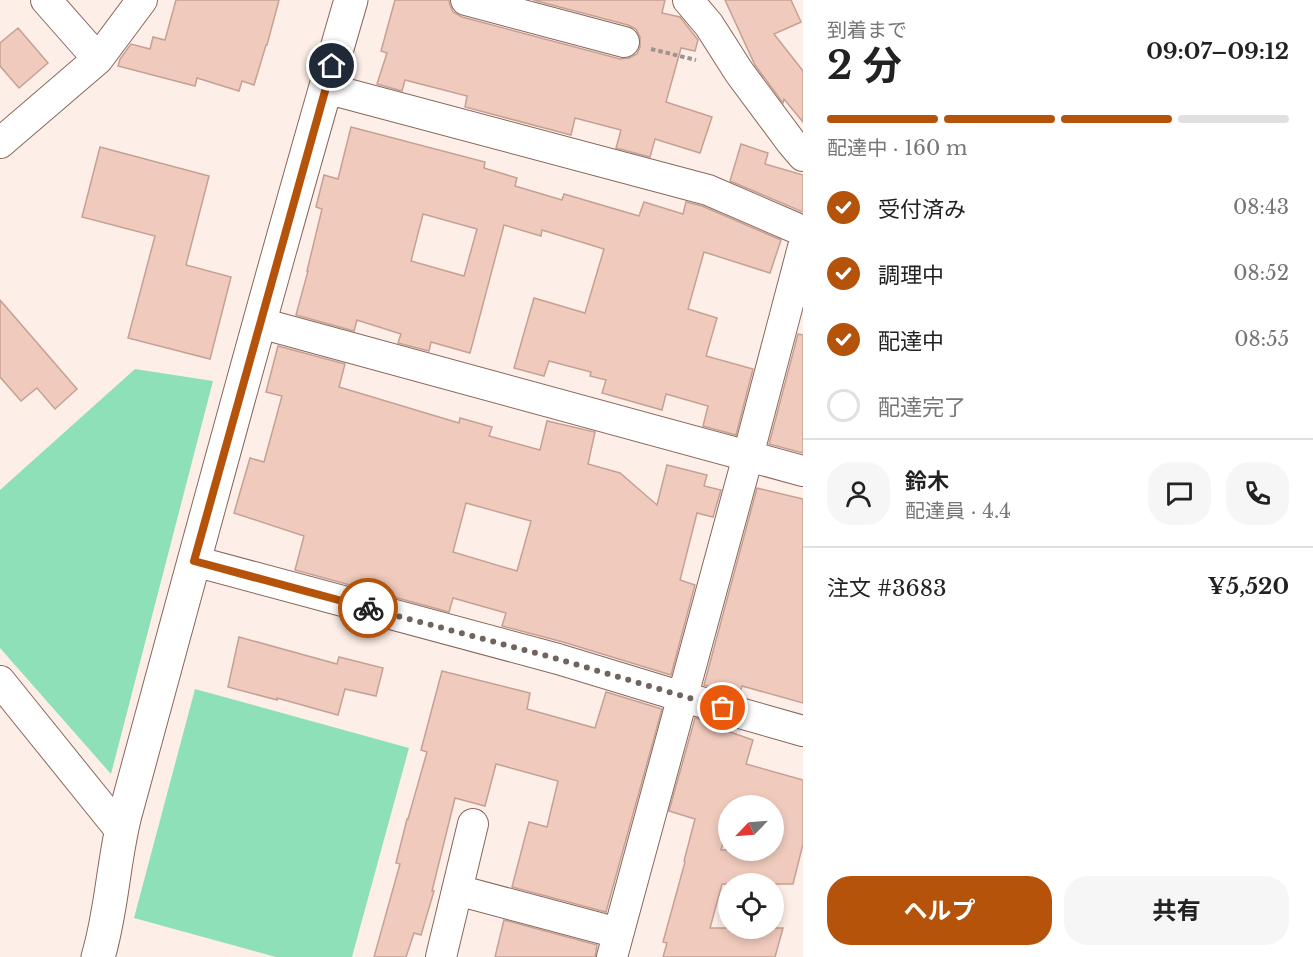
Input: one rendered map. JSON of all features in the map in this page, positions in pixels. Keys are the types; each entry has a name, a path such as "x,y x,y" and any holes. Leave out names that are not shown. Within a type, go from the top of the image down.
{"street":[{"path":"46,0 98,59"},
{"path":"0,143 98,59 142,0"},
{"path":"98,957 105,935 121,831 351,0"},
{"path":"466,0 624,42"},
{"path":"688,0 709,25 739,72 803,156"},
{"path":"325,88 708,190 803,231"},
{"path":"457,890 615,945 803,247"},
{"path":"260,323 803,471"},
{"path":"194,561 558,659 803,731"},
{"path":"0,681 121,831"},
{"path":"441,957 473,824"}],"path":[{"path":"624,42 739,72"}],"green space":[{"path":"135,369 213,381 111,774 0,648 0,490"},
{"path":"195,689 409,748 352,957 276,957 134,918"}],"building":[{"path":"176,0 279,0 254,85 242,81 239,91 197,78 195,86 118,66 120,59 131,44 150,49 153,37 165,40"},
{"path":"395,0 449,0 453,12 462,17 620,59 637,54 640,37 636,29 533,0 665,0 662,13 680,17 698,40 695,51 681,48 666,102 712,117 700,153 655,139 650,157 616,148 621,130 575,118 571,135 465,107 467,96 405,80 402,91 377,84 387,53 381,51"},
{"path":"725,0 791,0 801,22 774,34 803,71 803,122 784,99 783,103 755,65"},
{"path":"18,28 48,63 19,88 0,66 0,43"},
{"path":"351,127 485,162 484,168 517,178 515,186 562,200 564,194 639,216 644,202 683,214 686,202 702,206 781,240 770,273 704,252 688,309 717,318 706,356 753,369 736,435 703,426 708,406 666,394 662,410 602,393 606,380 590,376 591,372 549,361 544,376 514,368 534,298 585,313 604,249 542,230 541,236 504,225 470,353 431,342 429,351 398,343 401,334 357,320 354,331 296,315 322,209 316,207 324,175 338,179","holes":["423,214 477,229 464,276 411,261"]},
{"path":"741,144 768,153 765,164 803,175 803,212 730,181"},
{"path":"100,147 209,176 186,265 231,277 210,359 128,338 155,236 82,217"},
{"path":"0,300 77,389 55,409 37,388 21,401 0,377"},
{"path":"798,334 803,335 803,453 769,444"},
{"path":"278,346 345,364 339,387 459,423 460,418 492,427 489,436 540,450 547,421 595,432 588,464 620,473 657,505 667,465 707,475 704,486 721,490 713,517 697,513 680,580 695,585 671,675 502,626 506,613 453,598 449,612 295,570 304,536 234,513 250,458 264,462 282,396 266,392","holes":["466,503 531,521 517,571 453,552"]},
{"path":"757,488 803,499 803,703 742,686 739,695 704,685"},
{"path":"239,637 337,664 339,657 383,668 376,696 345,689 338,715 228,687"},
{"path":"442,671 530,693 527,709 595,728 606,692 662,709 606,912 512,887 529,822 547,827 558,781 496,764 485,806 455,798 432,891 434,891 421,935 414,933 406,957 374,957 400,864 396,863 407,819 427,752 421,750"},
{"path":"695,718 731,728 730,732 753,740 746,764 803,780 803,844 793,884 784,884 784,873 718,873 718,899 710,928 718,928 718,939 780,939 775,957 663,957 667,943 663,942 695,819 669,811"},
{"path":"504,920 597,945 595,957 495,957"}],"way so far":[{"path":"368,608 558,659 723,708"}],"route":[{"path":"332,66 194,561 368,608"}]}
